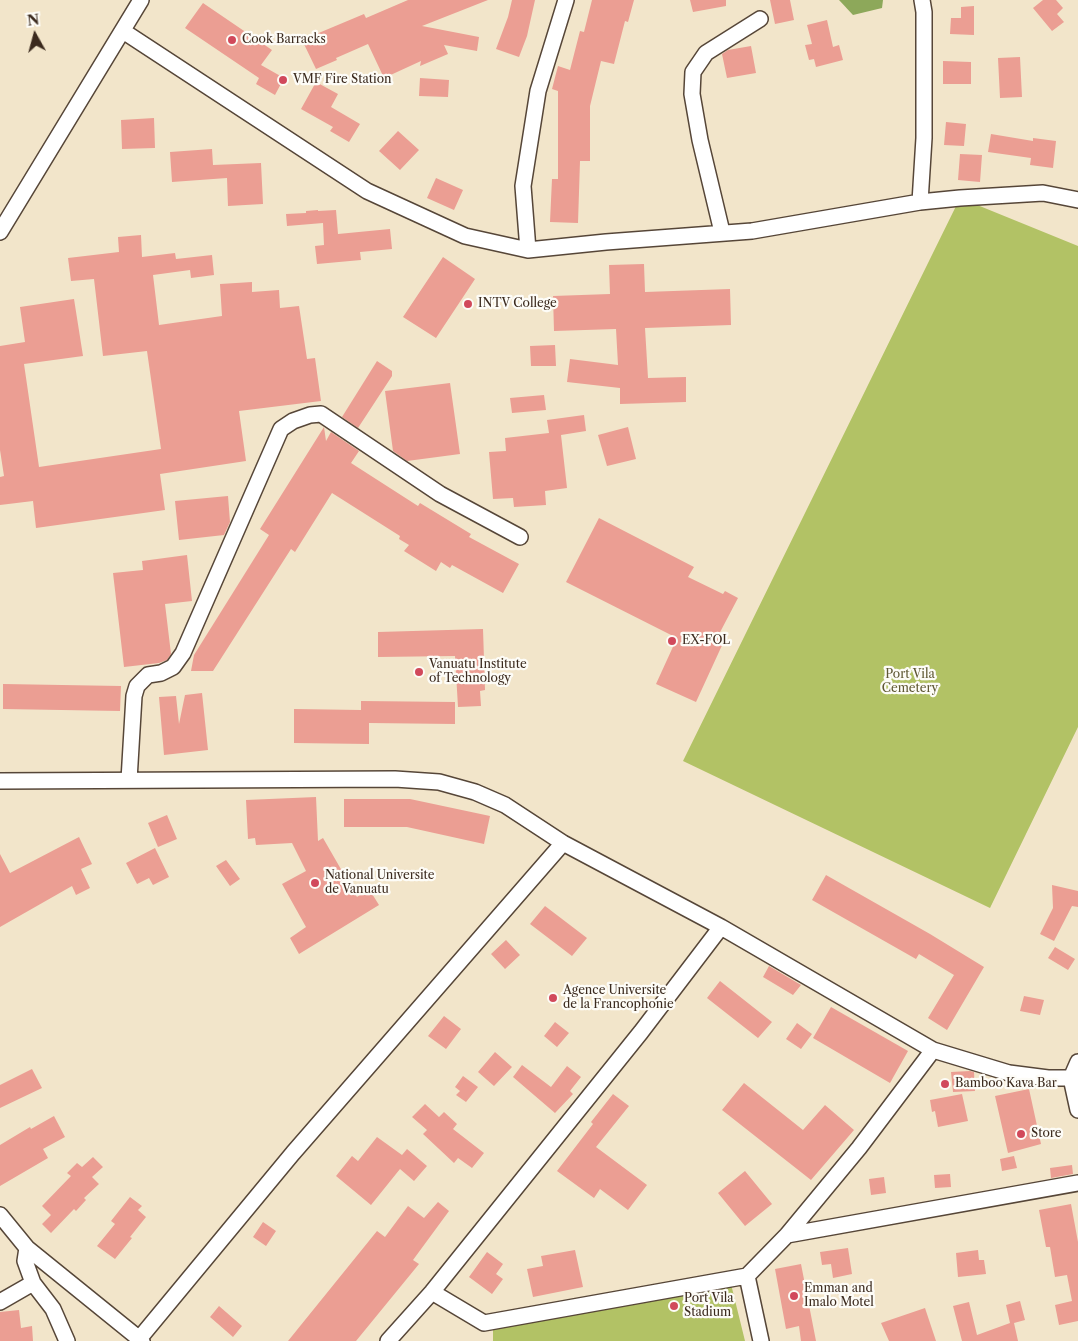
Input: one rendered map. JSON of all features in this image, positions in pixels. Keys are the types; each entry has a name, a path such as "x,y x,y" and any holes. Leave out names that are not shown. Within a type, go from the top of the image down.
{"street":[{"path":"0,232 141,0"},
{"path":"528,250 523,186 538,90 566,0"},
{"path":"920,202 924,138 924,12 922,0"},
{"path":"722,232 700,140 692,94 693,72 706,53 760,19"},
{"path":"123,31 368,191 465,236 528,250 752,230 920,202 960,198 1043,193 1078,200"},
{"path":"129,780 134,696 137,686 148,675 167,670 179,661 244,517 281,429 293,420 321,414 440,494 520,537"},
{"path":"0,781 395,779 439,782 475,792 505,805 564,843 721,927 933,1050 1009,1073 1048,1078 1071,1078"},
{"path":"0,1214 27,1248 140,1340 293,1153 564,843"},
{"path":"388,1341 432,1292 640,1032 721,927"},
{"path":"432,1292 484,1323 747,1276 787,1236 859,1148 933,1050"},
{"path":"1078,1062 1071,1078 1078,1110"},
{"path":"787,1236 1078,1183"},
{"path":"27,1248 25,1261 33,1282 53,1309 67,1341"},
{"path":"747,1276 761,1341"},
{"path":"0,1302 33,1282"}],"green space":[{"path":"839,0 883,0 882,8 853,15"},
{"name":"Port Vila Cemetery","path":"960,198 1078,246 1078,727 990,908 683,761"},
{"name":"Port Vila Stadium","path":"731,1284 745,1341 493,1341 493,1329"}],"building":[{"path":"408,0 488,0 422,26 479,37 477,51 444,45 448,54 420,66 421,61 384,78 368,44 316,69 302,40 364,14 366,18"},
{"path":"512,0 535,0 527,36 519,57 496,49"},
{"path":"592,0 634,0 628,22 625,21 614,64 601,61 590,106 590,161 580,161 578,223 550,222 552,179 558,179 558,91 552,89 558,66 570,70 580,31 584,32"},
{"path":"690,0 726,0 726,6 693,12"},
{"path":"770,0 790,0 794,20 775,24"},
{"path":"1043,0 1056,0 1063,8 1057,14 1064,22 1052,31 1033,8"},
{"path":"203,3 272,50 261,65 284,78 275,95 256,84 259,78 185,28"},
{"path":"974,6 974,35 950,34 951,18 961,18 961,7"},
{"path":"827,20 833,47 839,45 843,60 816,67 814,59 809,60 805,45 812,44 807,25"},
{"path":"751,46 756,73 727,78 722,54 728,50"},
{"path":"1020,57 1022,97 1000,98 998,58"},
{"path":"943,61 971,62 971,84 943,84"},
{"path":"420,78 449,80 448,97 419,96"},
{"path":"316,82 338,94 331,107 360,124 349,142 330,131 333,127 301,109"},
{"path":"154,118 155,148 122,149 121,120"},
{"path":"946,122 966,124 964,146 944,145"},
{"path":"398,131 419,150 400,170 379,151"},
{"path":"991,134 1033,141 1033,138 1056,141 1053,168 1030,165 1031,158 988,152"},
{"path":"212,149 213,165 261,163 263,204 228,206 227,178 172,182 170,152"},
{"path":"960,154 982,155 980,182 958,180"},
{"path":"436,178 463,190 454,210 427,198"},
{"path":"336,210 338,234 390,229 392,249 360,252 361,260 317,264 315,246 324,245 323,223 287,226 286,214"},
{"path":"141,235 142,257 175,253 176,259 212,255 214,275 191,278 190,270 153,275 159,325 222,316 220,284 252,282 252,292 279,290 280,308 299,306 307,359 315,358 321,401 239,411 246,461 160,474 165,510 36,528 33,501 0,505 0,477 4,476 0,450 0,346 25,342 20,307 74,299 83,356 24,364 39,467 161,449 147,351 103,356 94,279 71,281 68,258 119,252 118,237"},
{"path":"443,257 475,279 436,338 403,317"},
{"path":"644,264 645,292 730,289 731,325 645,328 648,378 686,377 686,402 620,404 620,388 567,382 570,359 618,365 616,329 554,331 553,296 610,294 609,265"},
{"path":"555,345 556,366 531,366 530,346"},
{"path":"377,361 392,371 392,376 358,428 342,417"},
{"path":"450,383 460,454 407,461 393,451 385,391"},
{"path":"544,395 546,410 512,413 510,398"},
{"path":"584,415 586,431 561,435 567,488 545,491 546,505 514,507 513,498 493,499 489,452 506,451 505,438 549,433 547,420"},
{"path":"324,427 326,441 331,432 359,451 351,463 418,506 420,503 471,534 469,537 519,564 503,593 452,565 450,568 441,562 436,571 404,551 409,545 399,539 400,536 332,493 295,552 291,549 213,671 191,671 194,655 269,535 260,529"},
{"path":"628,427 636,459 607,466 598,435"},
{"path":"228,496 230,522 224,535 179,540 175,501"},
{"path":"599,518 694,567 688,577 723,594 725,591 738,598 717,638 724,641 696,702 656,684 677,638 566,582"},
{"path":"187,555 192,601 165,604 171,654 167,660 159,663 124,667 113,573 143,570 142,561"},
{"path":"483,629 485,690 480,691 481,706 458,707 455,656 378,657 378,632"},
{"path":"3,684 121,686 120,711 3,709"},
{"path":"202,693 208,750 164,755 159,697 176,696 179,724 185,695"},
{"path":"361,701 455,702 455,724 369,723 369,744 294,743 294,709 361,710"},
{"path":"316,797 318,841 323,838 357,897 369,889 379,905 299,954 290,938 306,927 282,884 306,871 292,843 256,845 255,838 248,839 246,800"},
{"path":"344,799 410,799 490,816 484,844 407,827 344,827"},
{"path":"167,815 177,839 158,847 148,823"},
{"path":"79,837 92,864 81,869 90,888 76,895 72,886 0,927 0,854 10,873"},
{"path":"155,848 169,877 153,885 149,878 137,884 126,863"},
{"path":"226,860 240,879 230,886 216,866"},
{"path":"826,875 984,967 947,1030 928,1018 954,975 919,954 916,959 812,900"},
{"path":"1052,885 1078,891 1078,907 1072,906 1054,941 1040,934 1053,908"},
{"path":"545,906 587,938 572,956 530,924"},
{"path":"506,940 520,955 505,969 491,954"},
{"path":"1055,947 1075,959 1068,970 1048,958"},
{"path":"769,966 801,985 793,995 763,977"},
{"path":"720,981 772,1022 758,1038 707,998"},
{"path":"1024,996 1044,1000 1040,1015 1020,1011"},
{"path":"831,1007 908,1051 890,1083 813,1038"},
{"path":"444,1016 461,1029 446,1049 428,1036"},
{"path":"555,1022 569,1033 557,1047 544,1036"},
{"path":"797,1023 812,1034 801,1049 786,1039"},
{"path":"495,1052 512,1067 494,1086 478,1072"},
{"path":"522,1065 551,1087 567,1066 581,1077 570,1091 573,1094 555,1113 513,1077"},
{"path":"32,1069 42,1088 0,1108 0,1085"},
{"path":"951,1072 974,1072 975,1091 953,1092"},
{"path":"463,1076 478,1087 466,1102 456,1095 460,1091 455,1087"},
{"path":"744,1083 803,1130 825,1105 854,1130 811,1180 722,1110"},
{"path":"1029,1089 1041,1144 1008,1153 995,1096"},
{"path":"613,1094 629,1106 596,1147 647,1185 628,1210 600,1189 594,1198 557,1171"},
{"path":"962,1094 968,1121 938,1127 935,1111 932,1112 930,1100"},
{"path":"425,1104 439,1117 444,1112 457,1124 453,1129 484,1153 472,1168 458,1158 454,1163 423,1134 427,1130 412,1117"},
{"path":"54,1116 65,1137 43,1149 48,1158 0,1186 0,1145 30,1127 31,1129"},
{"path":"377,1137 402,1155 407,1149 427,1166 414,1181 400,1169 371,1205 336,1176 352,1156 358,1161"},
{"path":"1014,1156 1017,1168 1002,1171 1000,1159"},
{"path":"93,1157 103,1167 92,1177 99,1184 84,1198 86,1200 76,1211 74,1209 51,1233 42,1224 51,1215 42,1206 71,1176 67,1173 77,1163 82,1167"},
{"path":"1072,1165 1073,1174 1051,1178 1050,1168"},
{"path":"745,1171 772,1204 745,1226 718,1193"},
{"path":"950,1174 951,1187 935,1188 934,1175"},
{"path":"884,1177 886,1193 871,1195 869,1179"},
{"path":"130,1197 142,1206 138,1210 146,1217 115,1259 97,1246 115,1224 111,1221"},
{"path":"438,1202 449,1211 413,1260 419,1264 356,1341 288,1341 377,1231 385,1237 408,1206 424,1218"},
{"path":"1071,1204 1078,1242 1078,1321 1059,1325 1055,1305 1072,1301 1067,1275 1055,1277 1050,1247 1046,1247 1039,1210"},
{"path":"263,1222 276,1231 266,1246 253,1237"},
{"path":"848,1248 852,1274 833,1278 831,1264 822,1265 820,1252"},
{"path":"575,1250 583,1287 533,1297 527,1269 543,1266 541,1256"},
{"path":"978,1250 979,1260 984,1260 986,1274 958,1277 956,1253"},
{"path":"487,1252 503,1264 496,1274 503,1279 492,1294 469,1277"},
{"name":"Emman and Imalo Motel","path":"801,1264 816,1341 801,1341 799,1326 786,1329 775,1269"},
{"path":"1020,1301 1025,1320 1014,1323 1018,1341 962,1341 953,1306 969,1302 977,1335 1010,1323 1006,1305"},
{"path":"219,1306 242,1326 233,1337 210,1317"},
{"path":"925,1308 936,1341 889,1341 881,1323"},
{"path":"19,1310 21,1328 32,1326 33,1341 0,1341 0,1312"}],"place":[{"name":"Cook Barracks","path":"232,40"},
{"name":"VMF Fire Station","path":"283,80"},
{"name":"INTV College","path":"468,304"},
{"name":"EX-FOL","path":"672,641"},
{"name":"Vanuatu Institute of Technology","path":"419,672"},
{"name":"National Universite de Vanuatu","path":"315,883"},
{"name":"Agence Universite de la Francophonie","path":"553,998"},
{"name":"Bamboo Kava Bar","path":"945,1084"},
{"name":"Store","path":"1021,1134"},
{"name":"Emman and Imalo Motel","path":"794,1296"},
{"name":"Port Vila Stadium","path":"674,1306"}]}
